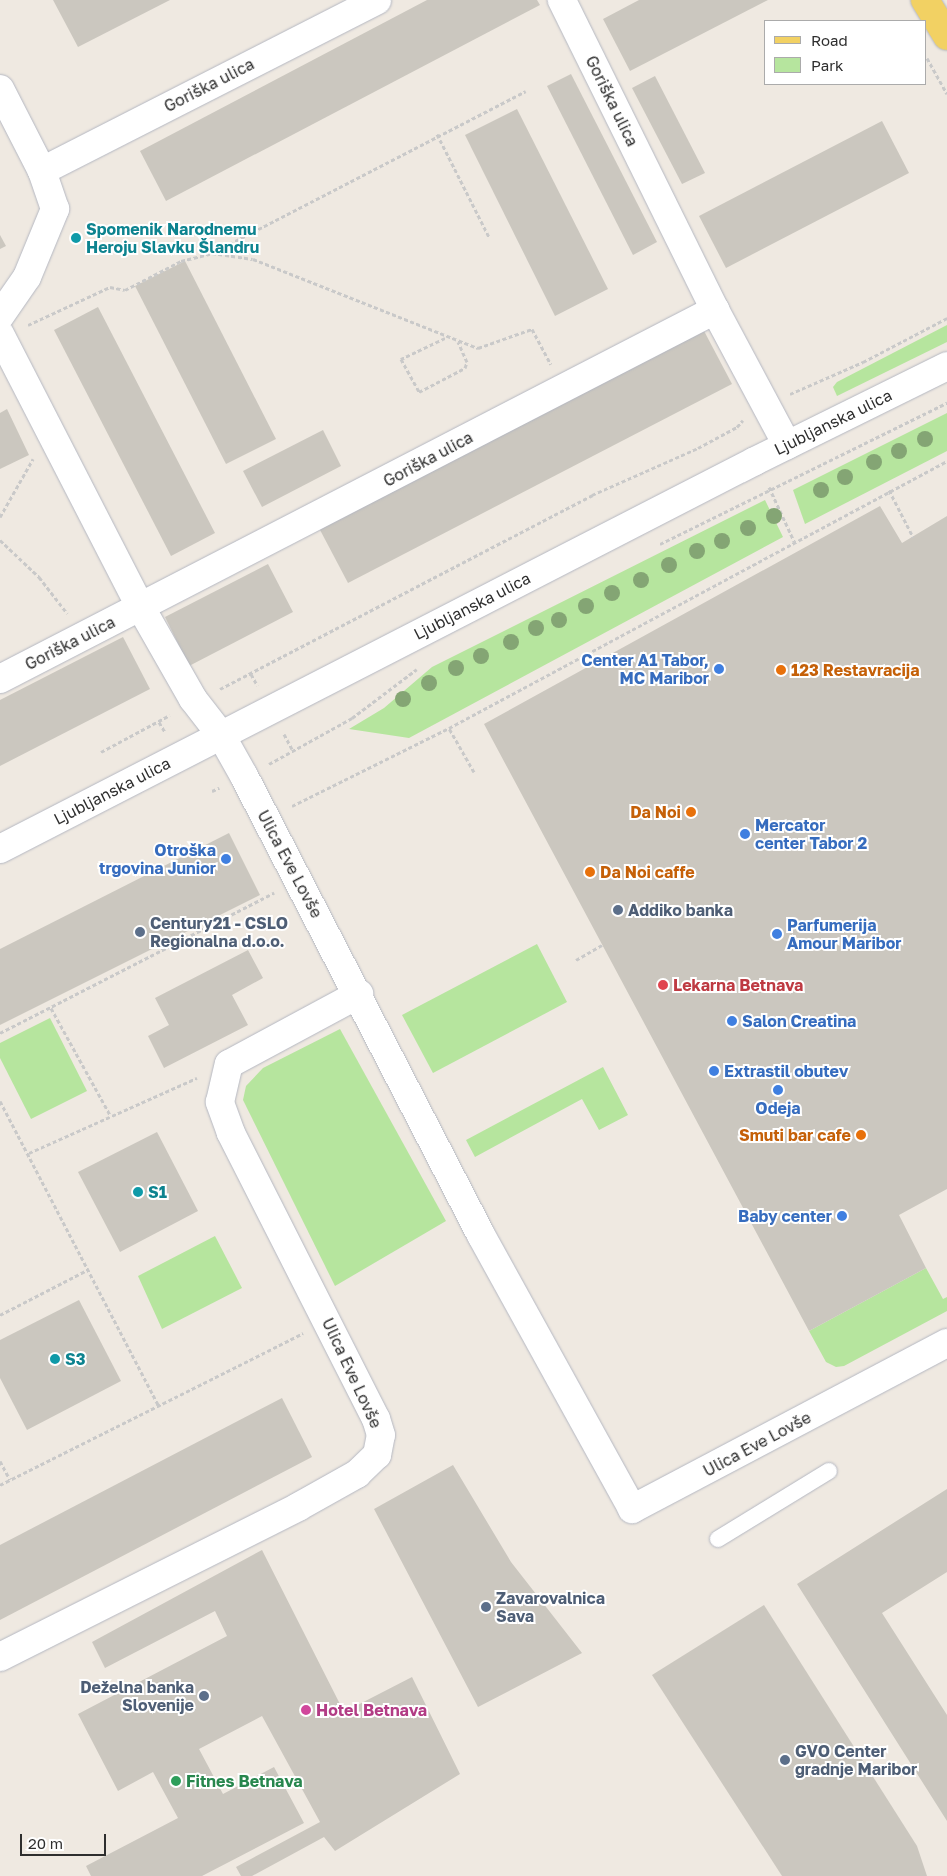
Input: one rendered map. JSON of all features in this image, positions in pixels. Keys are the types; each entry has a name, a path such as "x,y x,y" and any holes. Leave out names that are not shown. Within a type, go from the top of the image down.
{"main road":[{"path":"925,0 947,36"}],"street":[{"name":"Goriška ulica","path":"42,171 377,0"},
{"name":"Goriška ulica","path":"562,0 715,310 787,445"},
{"path":"0,89 42,171 55,209 8,325 50,430 140,606 193,699 221,735"},
{"name":"Goriška ulica","path":"0,679 715,310"},
{"name":"Ljubljanska ulica","path":"0,849 787,445 947,366"},
{"name":"Ulica Eve Lovše","path":"221,735 299,880 482,1235 632,1510 947,1343"},
{"path":"229,1064 358,994"},
{"name":"Ulica Eve Lovše","path":"0,1657 298,1507 369,1466 380,1447 378,1427 328,1321 222,1115 221,1087 229,1064"}],"lane":[{"path":"718,1539 829,1471"}],"path":[{"path":"927,58 947,94"},
{"path":"8,325 33,325 110,287 125,290 181,261 212,253 437,134 526,90"},
{"path":"437,134 490,237"},
{"path":"212,253 253,258 445,338 478,348 532,329 564,388"},
{"path":"212,691 251,674 592,495 698,448 737,427 742,422 744,410 779,393 789,394 862,362 947,318"},
{"path":"445,338 401,360 419,392 464,368 467,362 458,342"},
{"path":"653,548 947,403"},
{"path":"0,517 50,430"},
{"path":"292,806 449,728 889,490 947,461"},
{"path":"889,490 914,537"},
{"path":"0,540 39,577 84,635"},
{"path":"244,776 352,718 418,668"},
{"path":"101,752 172,712"},
{"path":"449,728 474,772"},
{"path":"0,1033 299,880"},
{"path":"576,960 602,945"},
{"path":"51,1008 110,1115"},
{"path":"29,1153 110,1115 229,1064"},
{"path":"0,1101 29,1153 158,1405"},
{"path":"0,1315 89,1269"},
{"path":"0,1485 328,1321"},
{"path":"0,1461 10,1480"}],"green space":[{"path":"947,325 947,342 837,396 833,387 837,382"},
{"path":"947,413 947,451 805,524 793,490"},
{"path":"765,500 783,537 409,738 349,729 384,708 432,667"},
{"path":"537,944 567,1002 433,1073 402,1015"},
{"path":"50,1018 87,1091 31,1119 0,1058 0,1043"},
{"path":"340,1029 446,1221 335,1286 243,1100 246,1086 263,1068"},
{"path":"603,1067 628,1115 599,1130 582,1099 475,1157 466,1140"},
{"path":"215,1236 242,1288 162,1329 138,1276"},
{"path":"926,1268 943,1299 947,1297 947,1311 844,1366 836,1367 826,1362 809,1331"}],"building":[{"path":"53,0 170,0 78,47"},
{"path":"427,0 537,0 540,5 166,201 140,151"},
{"path":"639,0 768,0 630,71 603,19"},
{"path":"571,74 657,242 633,255 547,86"},
{"path":"655,76 705,173 682,184 632,88"},
{"path":"517,109 608,289 555,316 465,135"},
{"path":"882,121 909,173 726,268 699,216"},
{"path":"0,235 6,246 0,249"},
{"path":"185,261 276,439 226,464 135,286"},
{"path":"98,307 215,533 171,556 54,330"},
{"path":"703,329 732,384 348,583 319,528"},
{"path":"7,409 29,455 0,469 0,413"},
{"path":"323,430 341,466 262,507 243,471"},
{"name":"Mercator center Tabor 2","path":"880,506 902,543 947,516 947,1189 899,1215 926,1268 809,1331 484,724"},
{"path":"268,564 293,612 189,666 165,617"},
{"path":"123,637 150,689 0,766 0,700"},
{"path":"229,833 260,895 0,1025 0,949"},
{"path":"248,950 263,978 232,995 248,1025 164,1068 148,1036 169,1025 155,998"},
{"name":"S1","path":"157,1132 198,1211 120,1252 78,1172"},
{"name":"S3","path":"79,1300 121,1381 27,1430 0,1378 0,1340"},
{"path":"282,1398 312,1457 0,1620 0,1545"},
{"name":"Zavarovalnica Sava","path":"453,1465 511,1562 582,1653 478,1707 374,1509"},
{"path":"947,1489 947,1572 882,1613 947,1715 947,1821 797,1584"},
{"path":"262,1550 344,1712 412,1677 460,1774 335,1851 324,1837 252,1876 241,1876 236,1867 320,1822 262,1716 199,1749 223,1794 274,1767 304,1823 202,1876 91,1876 86,1866 178,1818 153,1772 118,1791 78,1714 227,1636 215,1611 105,1668 92,1642"},
{"name":"GVO Center gradnje Maribor","path":"764,1605 917,1846 927,1876 782,1876 652,1675"}],"place":[{"name":"Spomenik Narodnemu Heroju Slavku Šlandru","path":"76,238"},
{"name":"Center A1 Tabor, MC Maribor","path":"719,669"},
{"name":"123 Restavracija","path":"781,670"},
{"name":"Da Noi","path":"691,812"},
{"name":"Mercator center Tabor 2","path":"745,834"},
{"name":"Otroška trgovina Junior","path":"226,859"},
{"name":"Da Noi caffe","path":"590,872"},
{"name":"Addiko banka","path":"618,910"},
{"name":"Century21 - CSLO Regionalna d.o.o.","path":"140,932"},
{"name":"Parfumerija Amour Maribor","path":"777,934"},
{"name":"Lekarna Betnava","path":"663,985"},
{"name":"Salon Creatina","path":"732,1021"},
{"name":"Extrastil obutev","path":"714,1071"},
{"name":"Odeja","path":"778,1090"},
{"name":"Smuti bar cafe","path":"861,1135"},
{"name":"S1","path":"138,1192"},
{"name":"Baby center","path":"842,1216"},
{"name":"S3","path":"55,1359"},
{"name":"Zavarovalnica Sava","path":"486,1607"},
{"name":"Deželna banka Slovenije","path":"204,1696"},
{"name":"Hotel Betnava","path":"306,1710"},
{"name":"GVO Center gradnje Maribor","path":"785,1760"},
{"name":"Fitnes Betnava","path":"176,1781"}]}
